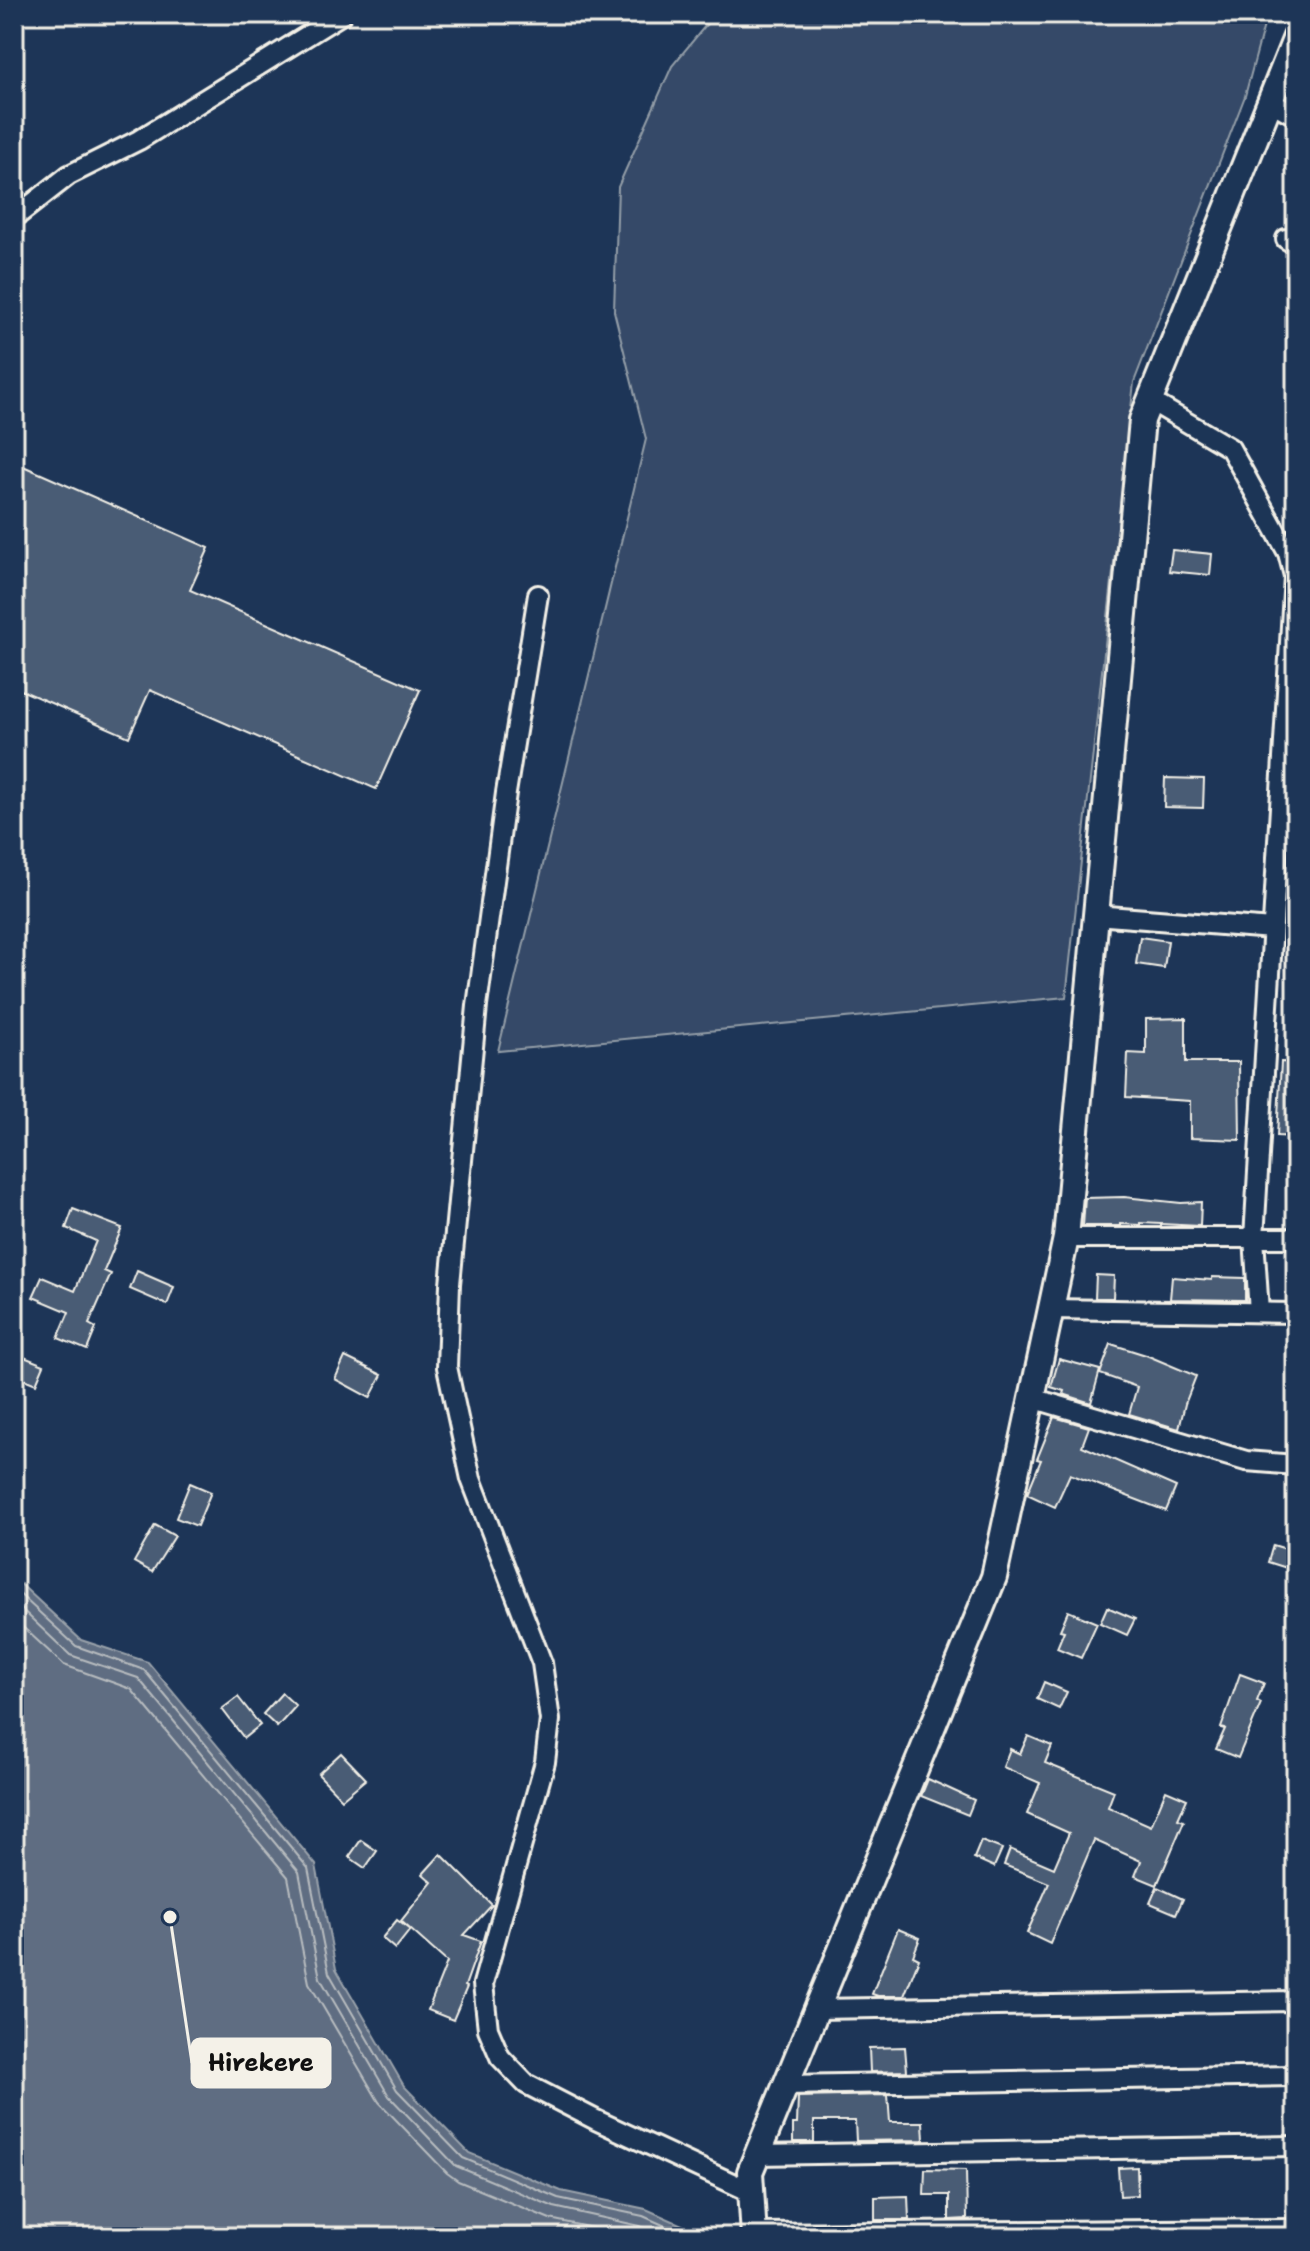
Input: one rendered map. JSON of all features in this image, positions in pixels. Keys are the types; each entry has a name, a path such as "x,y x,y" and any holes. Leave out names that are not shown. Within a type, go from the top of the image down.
{"street":[{"path":"14,218 69,175 139,140 342,14"},
{"path":"1296,37 1142,420 1066,1238 994,1577 750,2172 754,2235 1223,2233 1296,2229"},
{"path":"1271,102 1296,116"},
{"path":"1148,403 1161,407 1230,448 1293,549 1294,576 1254,1238 1259,1312"},
{"path":"538,595 506,793 477,1006 450,1284 447,1367 471,1479 542,1663 550,1720 545,1762 483,1984 488,2029 500,2057 526,2084 751,2192"},
{"path":"1095,915 1272,929"},
{"path":"1066,1238 1296,1238"},
{"path":"1051,1309 1296,1313"},
{"path":"1032,1398 1246,1461 1296,1465"},
{"path":"817,2009 1296,2001"},
{"path":"786,2085 1296,2076"},
{"path":"757,2155 1296,2146"}],"shaded area":[{"path":"715,14 1267,14 1245,96 1134,382 1066,997 498,1051 646,439 614,311 618,187 672,66"}],"water":[{"path":"14,1578 81,1640 148,1662 316,1865 336,1969 404,2086 469,2153 561,2191 646,2209 698,2232 699,2237 14,2237"}],"building":[{"path":"14,462 209,548 190,590 420,690 376,789 150,690 129,737 14,687"},
{"path":"1172,550 1212,554 1210,575 1169,571"},
{"path":"1165,778 1204,779 1203,808 1164,807"},
{"path":"1140,937 1168,941 1164,968 1136,964"},
{"path":"1186,1018 1186,1062 1239,1062 1240,1140 1190,1138 1190,1101 1126,1097 1128,1053 1146,1054 1146,1019"},
{"path":"1281,1062 1296,1063 1296,1137 1277,1136"},
{"path":"1085,1198 1201,1202 1200,1226 1141,1223 1083,1226"},
{"path":"73,1209 122,1228 104,1271 111,1274 89,1324 96,1328 87,1350 58,1338 69,1312 33,1297 42,1277 75,1291 96,1241 66,1228"},
{"path":"137,1271 174,1287 167,1305 130,1289"},
{"path":"1096,1275 1114,1276 1113,1298 1095,1298"},
{"path":"1172,1277 1212,1280 1212,1277 1245,1278 1245,1300 1170,1299"},
{"path":"1111,1344 1196,1376 1179,1429 1129,1414 1137,1387 1100,1374"},
{"path":"14,1353 44,1365 36,1384 14,1375"},
{"path":"345,1357 382,1375 370,1398 335,1379"},
{"path":"1059,1359 1100,1370 1091,1403 1051,1387"},
{"path":"1054,1417 1089,1427 1082,1446 1176,1487 1166,1511 1070,1474 1055,1507 1027,1494"},
{"path":"190,1483 211,1492 197,1526 176,1518"},
{"path":"155,1525 175,1536 152,1572 134,1562"},
{"path":"1273,1545 1296,1552 1296,1571 1268,1562"},
{"path":"1107,1607 1135,1619 1127,1635 1100,1623"},
{"path":"1068,1611 1097,1623 1081,1658 1057,1648"},
{"path":"1240,1674 1264,1683 1257,1701 1261,1703 1238,1758 1216,1749 1225,1729 1221,1728"},
{"path":"1044,1682 1067,1692 1059,1709 1037,1699"},
{"path":"282,1693 296,1706 277,1727 263,1714"},
{"path":"238,1697 260,1725 244,1738 222,1709"},
{"path":"1028,1736 1052,1746 1045,1763 1114,1791 1108,1807 1151,1826 1166,1790 1187,1799 1178,1819 1184,1821 1157,1885 1135,1876 1141,1861 1094,1840 1050,1944 1027,1933 1049,1883 1004,1865 1010,1849 1054,1868 1069,1833 1027,1814 1040,1783 1003,1767 1010,1749 1020,1754"},
{"path":"341,1753 366,1779 342,1799 318,1774"},
{"path":"928,1779 974,1800 968,1815 921,1796"},
{"path":"361,1840 377,1851 365,1868 349,1857"},
{"path":"981,1841 1002,1849 994,1867 974,1858"},
{"path":"441,1854 492,1905 464,1935 481,1941 453,2020 428,2010 447,1962 401,1921 432,1882 423,1874"},
{"path":"1157,1887 1183,1899 1176,1914 1150,1903"},
{"path":"397,1920 410,1930 395,1949 382,1938"},
{"path":"898,1929 920,1938 913,1956 919,1959 904,1996 872,1994"},
{"path":"905,2047 907,2071 870,2072 869,2048"},
{"path":"888,2095 890,2122 923,2122 924,2140 856,2141 855,2121 814,2121 814,2142 793,2142 798,2097"},
{"path":"1137,2167 1138,2195 1120,2196 1118,2168"},
{"path":"925,2169 966,2170 967,2219 949,2220 949,2195 924,2195"},
{"path":"908,2196 909,2220 875,2220 875,2197"}],"place":[{"name":"Hirekere","path":"170,1917"}]}
